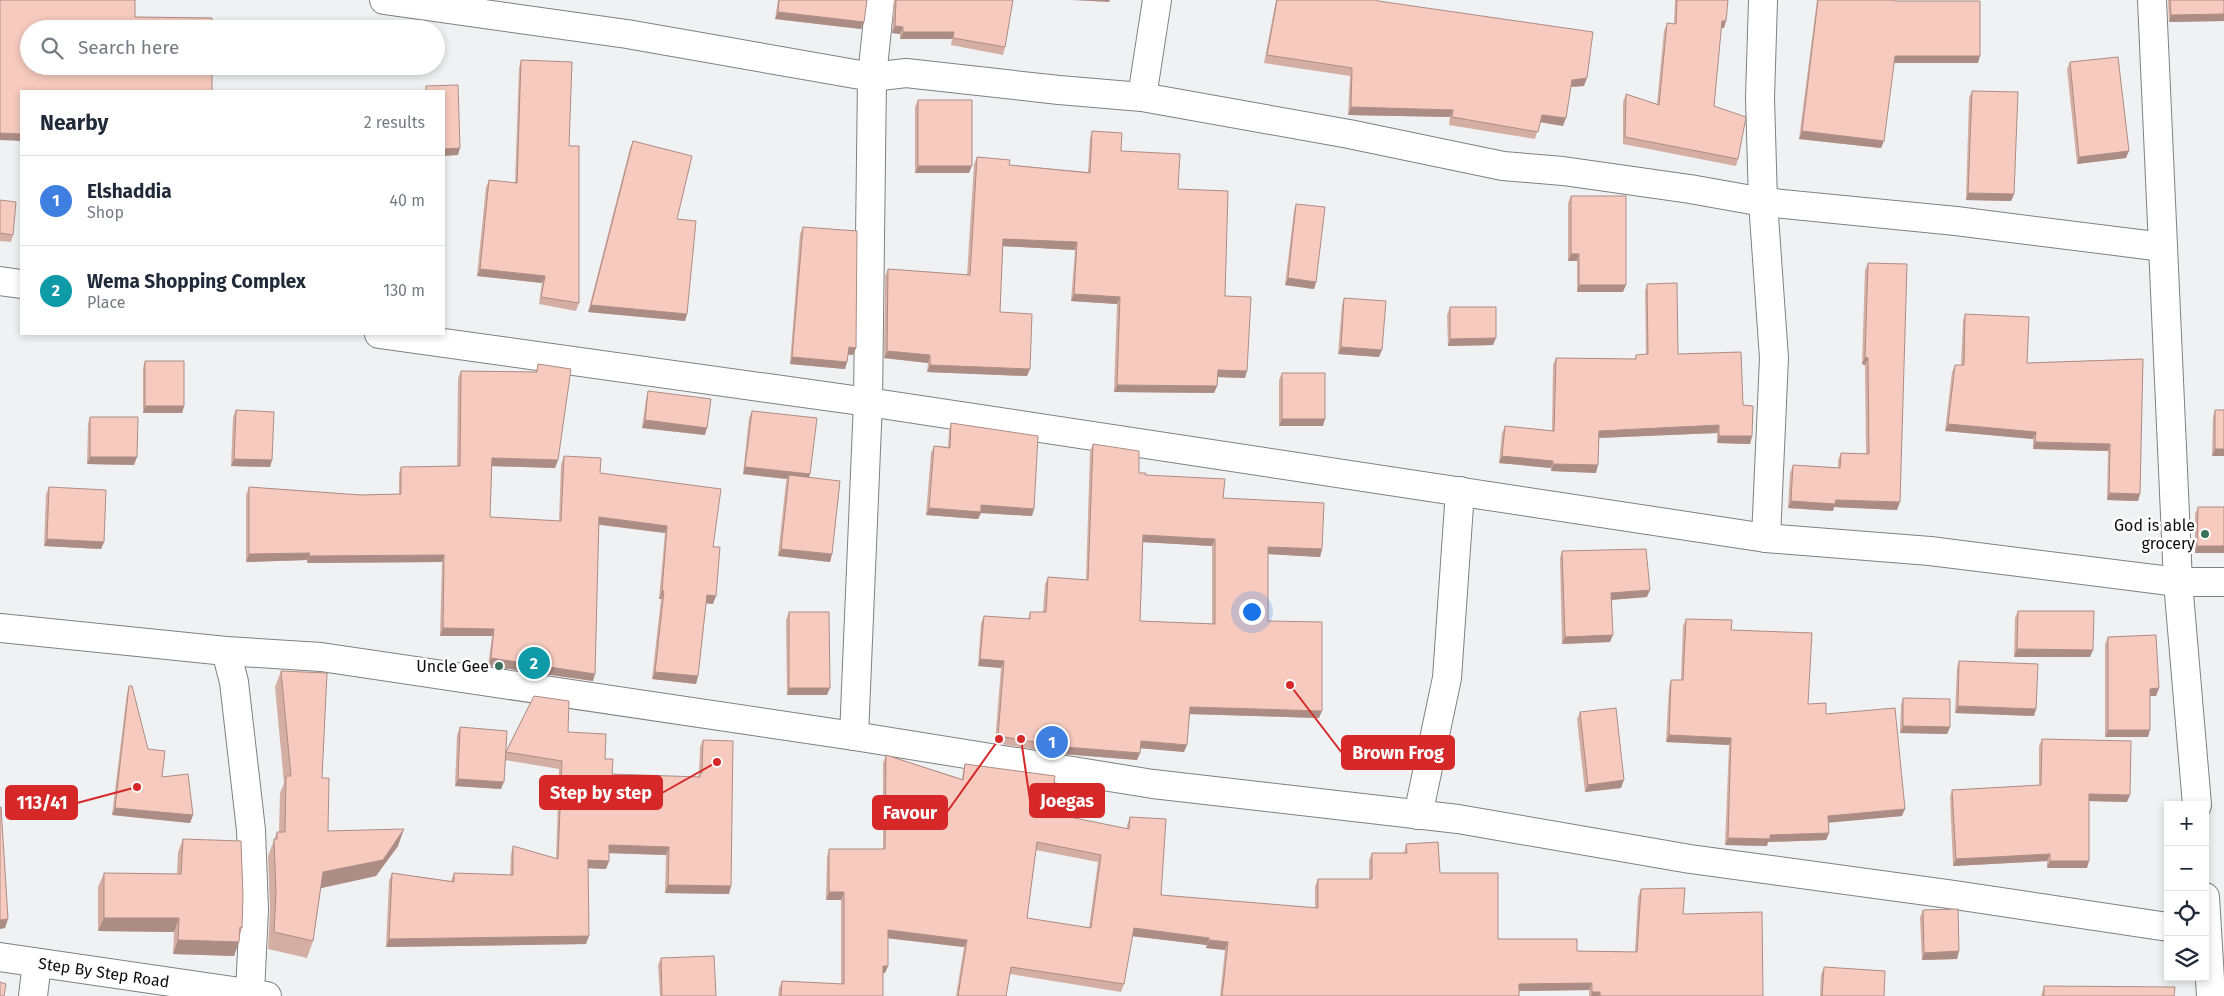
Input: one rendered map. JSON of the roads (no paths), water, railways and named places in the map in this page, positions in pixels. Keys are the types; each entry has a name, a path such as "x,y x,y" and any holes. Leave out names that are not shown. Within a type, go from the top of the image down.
{"street":[{"path":"384,0 627,34 872,78 906,73 1142,97 1349,134 1504,166 1563,171 1690,189 1763,202 1956,221 2164,247"},
{"path":"854,736 868,402 872,78 880,0"},
{"path":"1142,97 1157,0"},
{"path":"1763,0 1760,98 1763,202 1774,358 1766,538"},
{"path":"2152,0 2164,247 2168,397 2178,582 2197,801"},
{"path":"0,281 20,284"},
{"path":"386,335 868,402 1766,538 1930,551 2178,582 2224,582"},
{"path":"1418,815 1447,678 1460,491"},
{"path":"0,628 226,651 321,657 854,736 1152,784 1458,819 1690,859 1939,892 2164,925"},
{"path":"226,651 234,682 251,830 259,994"},
{"path":"2209,915 2213,933 2211,996"},
{"name":"Step By Step Road","path":"0,958 259,994"},
{"path":"33,996 37,963"}],"place":[{"name":"God is able grocery","path":"2205,534"},
{"name":"Wema Shopping Complex","path":"534,663"},
{"name":"Uncle Gee","path":"499,666"},
{"name":"Brown Frog","path":"1290,685"},
{"name":"Favour","path":"999,739"},
{"name":"Joegas","path":"1021,739"},
{"name":"Elshaddia","path":"1052,742"},
{"name":"Step by step","path":"717,762"},
{"name":"113/41","path":"137,787"}]}
